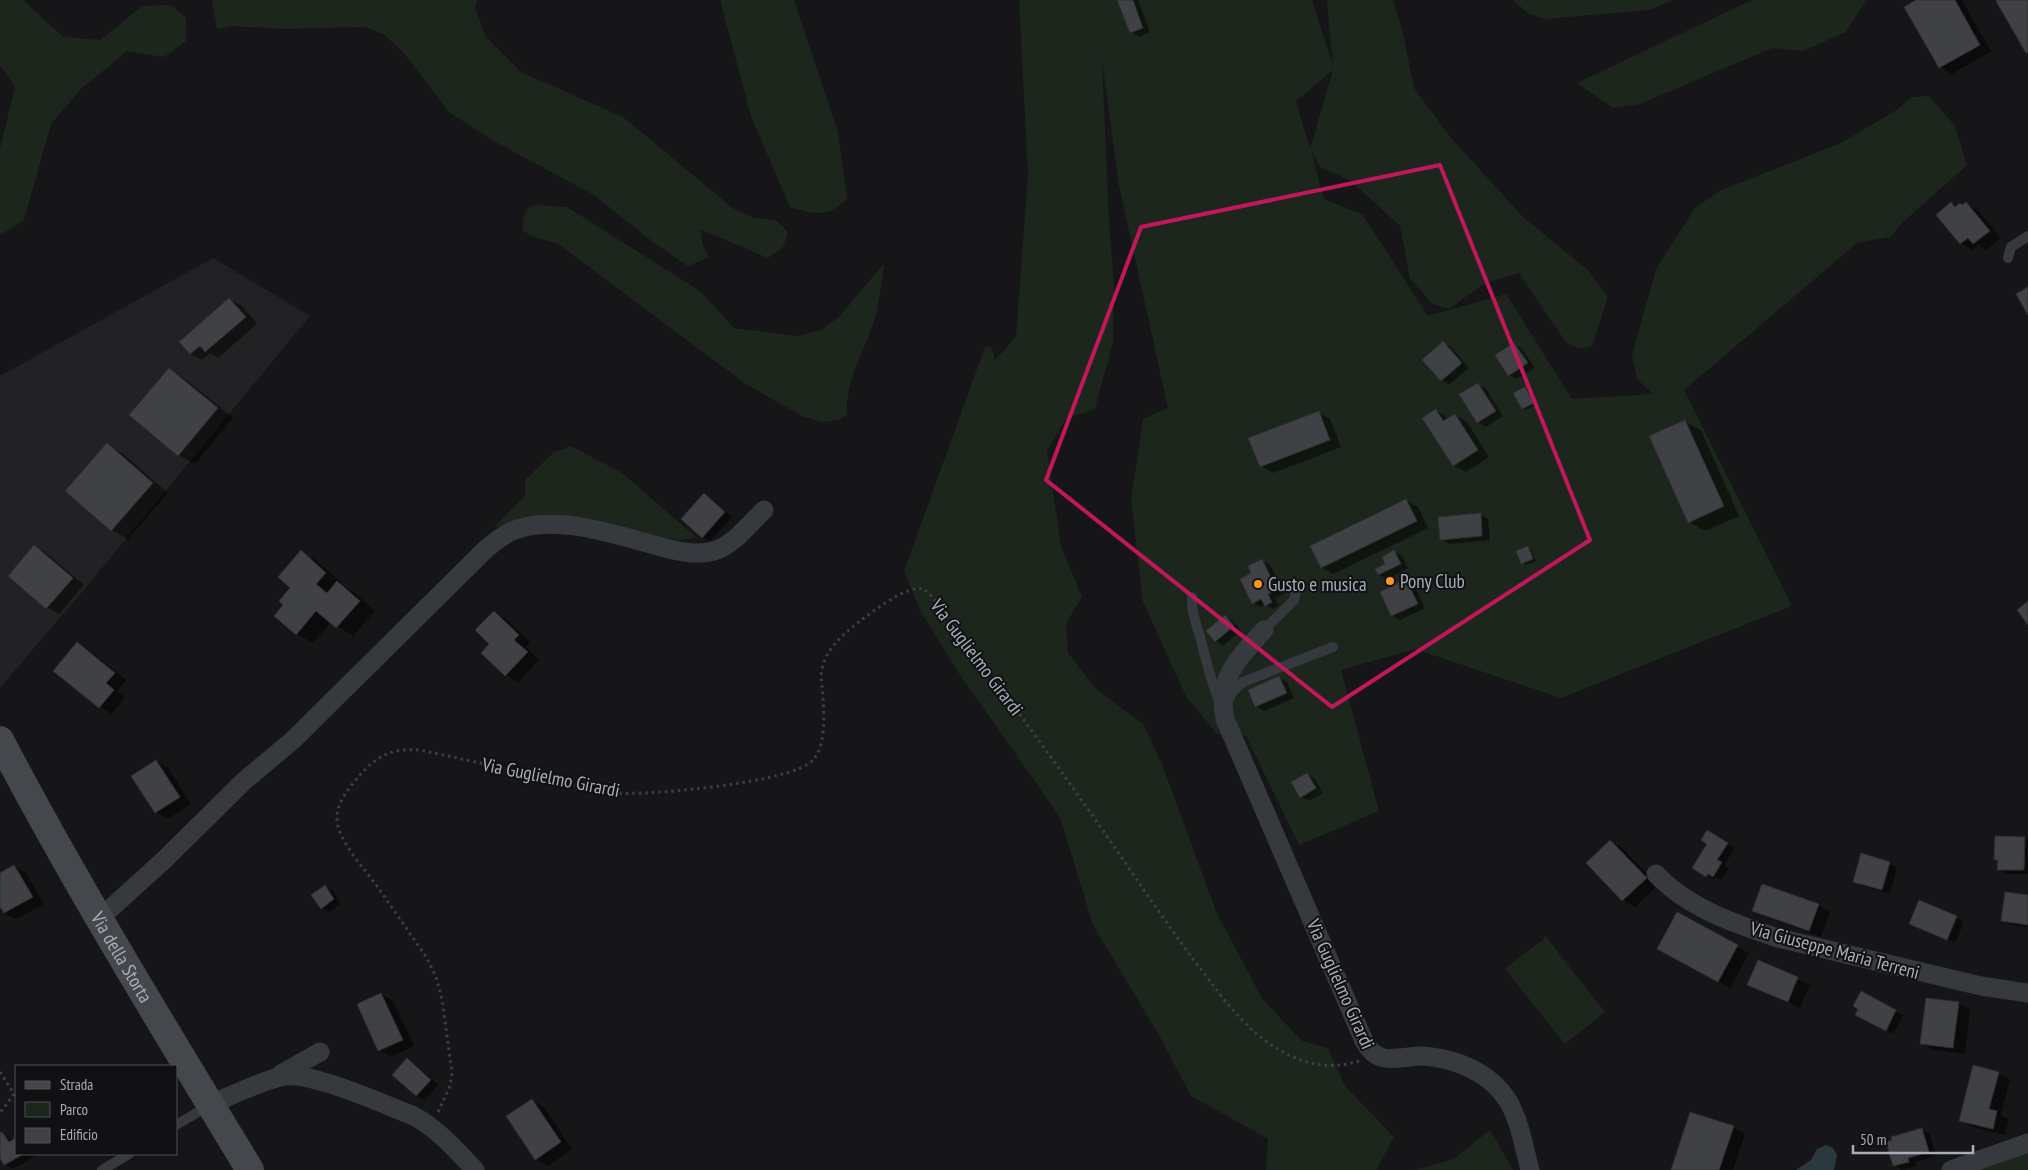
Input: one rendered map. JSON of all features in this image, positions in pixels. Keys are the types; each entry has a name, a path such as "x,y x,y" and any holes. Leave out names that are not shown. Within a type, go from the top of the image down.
{"main road":[{"name":"Via della Storta","path":"0,740 41,819 99,919 250,1170"}],"street":[{"path":"99,919 164,860 244,781 293,740 334,701 487,548 513,531 536,526 582,526 682,552 702,553 715,551 727,544 764,510"},
{"name":"Via Guglielmo Girardi","path":"1264,630 1236,662 1228,676 1224,689 1224,714 1360,1032 1367,1045 1375,1054"},
{"path":"244,781 295,721"},
{"name":"Via Giuseppe Maria Terreni","path":"1656,874 1674,892 1694,904 1747,928 1778,938 1981,986 2028,993"},
{"path":"269,1081 320,1052"},
{"path":"1375,1054 1385,1058 1422,1056 1447,1060 1468,1067 1489,1080 1504,1094 1511,1107 1530,1170"},
{"path":"211,1104 277,1078 293,1075 313,1078 414,1116 428,1124 445,1138 475,1170"},
{"path":"1951,1170 2028,1143"}],"lane":[{"path":"2008,258 2011,247 2028,236"},
{"name":"Via Guglielmo Girardi","path":"1264,630 1294,600 1296,593 1293,584"},
{"name":"Via Guglielmo Girardi","path":"1192,597 1191,609 1207,669 1224,714"},
{"path":"1224,714 1233,691 1243,682 1333,647"},
{"path":"178,1124 211,1104"},
{"path":"102,1170 127,1155"}],"path":[{"name":"Via Guglielmo Girardi","path":"428,1124 440,1109 452,1073 442,999 436,977 427,958 348,846 338,826 339,805 348,789 362,773 385,754 407,749 420,750 614,793 684,790 728,785 768,778 803,768 816,756 822,741 821,676 824,659 828,651 866,616 900,594 917,588 928,592 957,627 1110,840 1176,936 1236,1016 1267,1042 1300,1061 1320,1065 1340,1065 1375,1054"},
{"path":"0,1072 14,1094 0,1113"}],"highlighted area":[{"path":"1440,165 1590,540 1332,707 1046,480 1141,227"}],"shaded area":[{"path":"213,258 310,316 82,592 0,688 0,376"},
{"path":"1826,1145 1833,1148 1837,1155 1834,1170 1796,1170 1811,1160 1817,1149"}],"green space":[{"path":"0,0 23,0 63,37 101,40 142,6 171,5 186,18 186,41 164,57 127,51 81,89 51,124 24,220 0,235 0,149 15,86 0,66"},
{"path":"212,0 477,0 475,8 486,37 521,72 623,117 734,209 755,218 776,220 788,232 783,247 768,258 700,229 703,245 709,257 688,266 653,242 594,195 492,140 449,112 403,52 383,34 364,27 284,29 232,26 217,29"},
{"path":"720,0 794,0 838,132 847,198 833,209 827,212 814,213 790,207 751,116"},
{"path":"1019,0 1312,0 1333,66 1327,0 1393,0 1402,29 1414,88 1451,138 1524,218 1588,270 1608,297 1592,346 1578,349 1565,341 1519,273 1485,283 1449,309 1433,304 1410,279 1400,226 1351,181 1320,167 1311,150 1324,199 1363,215 1428,316 1506,294 1572,399 1653,394 1637,379 1632,355 1656,269 1695,208 1721,190 1839,144 1895,111 1912,97 1929,96 1955,126 1967,165 1902,223 1890,237 1857,243 1684,390 1792,606 1561,698 1415,649 1341,670 1379,811 1299,845 1246,736 1217,734 1186,696 1143,602 1131,500 1143,419 1168,408 1119,186 1102,59 1109,222 1114,285 1113,342 1095,409 1066,419 1047,450 1061,546 1082,597 1066,623 1068,653 1095,688 1143,724 1162,764 1217,914 1263,1000 1302,1041 1328,1048 1345,1086 1394,1137 1376,1170 1266,1170 1268,1139 1191,1096 1159,1035 1093,925 1060,817 958,672 920,610 904,571 985,347 991,346 995,360 1016,337 1028,175","holes":["1333,70 1310,149 1296,101"]},
{"path":"1513,0 1673,0 1649,10 1544,19 1528,13"},
{"path":"1752,0 1866,0 1846,32 1803,51 1772,48 1640,104 1613,108 1577,83"},
{"path":"533,205 567,207 700,291 734,328 796,336 822,330 840,316 884,265 877,311 853,374 847,400 847,414 840,420 822,422 802,416 746,384 558,244 534,237 523,231 524,216"},
{"path":"571,446 622,473 697,538 678,540 555,518 494,527 525,496 525,480 554,452"},
{"path":"1546,937 1605,1012 1565,1044 1505,969"},
{"path":"1490,1130 1513,1170 1415,1170 1454,1159"},
{"path":"2028,1150 2028,1170 1971,1170"}],"building":[{"path":"1117,0 1133,0 1143,28 1130,33"},
{"path":"1916,0 1955,0 1980,45 1939,68 1904,7"},
{"path":"1997,0 2028,0 2028,52 2026,53"},
{"path":"1951,202 1955,207 1960,203 1962,205 1966,202 1990,231 1973,244 1968,238 1960,244 1936,215"},
{"path":"2028,287 2028,315 2016,294"},
{"path":"229,298 246,317 205,352 200,346 190,354 179,342"},
{"path":"1443,341 1462,363 1441,381 1422,360"},
{"path":"1514,343 1528,363 1508,376 1495,355"},
{"path":"169,368 218,408 178,456 129,415"},
{"path":"1478,383 1496,411 1477,423 1459,394"},
{"path":"1525,387 1534,403 1522,409 1513,393"},
{"path":"1436,409 1443,421 1455,414 1478,450 1453,466 1422,418"},
{"path":"1319,411 1330,440 1260,467 1248,438"},
{"path":"1685,420 1724,506 1688,523 1649,436"},
{"path":"107,443 153,483 111,531 65,491"},
{"path":"704,493 725,512 702,538 681,519"},
{"path":"1406,499 1417,521 1321,568 1310,546"},
{"path":"1481,513 1482,536 1440,540 1438,517"},
{"path":"34,545 73,578 46,609 8,576"},
{"path":"1528,546 1533,559 1521,564 1516,551"},
{"path":"301,550 326,573 316,584 327,593 337,581 360,601 336,628 316,611 296,635 274,616 283,605 279,601 290,588 278,577"},
{"path":"1394,550 1401,564 1378,575 1375,569 1385,564 1382,557"},
{"name":"Gusto e musica","path":"1262,559 1277,590 1268,594 1272,602 1265,606 1261,599 1252,604 1240,579 1251,573 1248,566"},
{"path":"1406,579 1418,604 1391,616 1380,592"},
{"path":"2028,601 2028,625 2017,610"},
{"path":"494,611 519,635 514,640 528,652 505,676 481,653 489,644 475,630"},
{"path":"1225,615 1234,626 1215,642 1206,631"},
{"path":"77,642 115,673 106,683 114,690 99,708 53,671"},
{"path":"1279,676 1287,693 1255,707 1248,690"},
{"path":"156,760 180,797 155,813 131,776"},
{"path":"1307,773 1316,788 1300,798 1291,782"},
{"path":"1707,830 1728,843 1717,860 1722,862 1713,877 1708,874 1706,877 1692,868 1707,844 1701,840"},
{"path":"1995,836 2025,837 2024,870 1997,870 1998,860 1994,860"},
{"path":"1610,840 1647,878 1622,901 1586,863"},
{"path":"1861,853 1890,862 1882,890 1853,882"},
{"path":"14,865 33,897 4,913 0,907 0,873"},
{"path":"1762,884 1819,904 1809,931 1752,911"},
{"path":"325,885 334,899 321,909 311,895"},
{"path":"2005,892 2028,895 2028,925 2001,921"},
{"path":"1919,900 1957,916 1947,940 1909,924"},
{"path":"1677,912 1738,945 1718,982 1657,949"},
{"path":"1758,960 1798,977 1788,1002 1747,985"},
{"path":"1861,991 1896,1010 1886,1031 1855,1015 1858,1009 1853,1006"},
{"path":"381,993 403,1040 378,1051 357,1004"},
{"path":"1926,998 1959,1002 1953,1048 1920,1044"},
{"path":"407,1058 431,1080 416,1096 392,1075"},
{"path":"1973,1065 1999,1072 1989,1109 1997,1111 1993,1129 1959,1121"},
{"path":"532,1099 561,1142 535,1160 506,1116"},
{"path":"1690,1112 1734,1126 1719,1170 1671,1170"},
{"path":"1922,1128 1929,1152 1908,1158 1909,1162 1893,1166 1886,1142 1892,1140 1891,1137"},
{"path":"2,1132 9,1142 15,1139 15,1155 22,1155 4,1165 0,1158 0,1133"}],"place":[{"name":"Pony Club","path":"1390,581"},
{"name":"Gusto e musica","path":"1258,584"}]}
